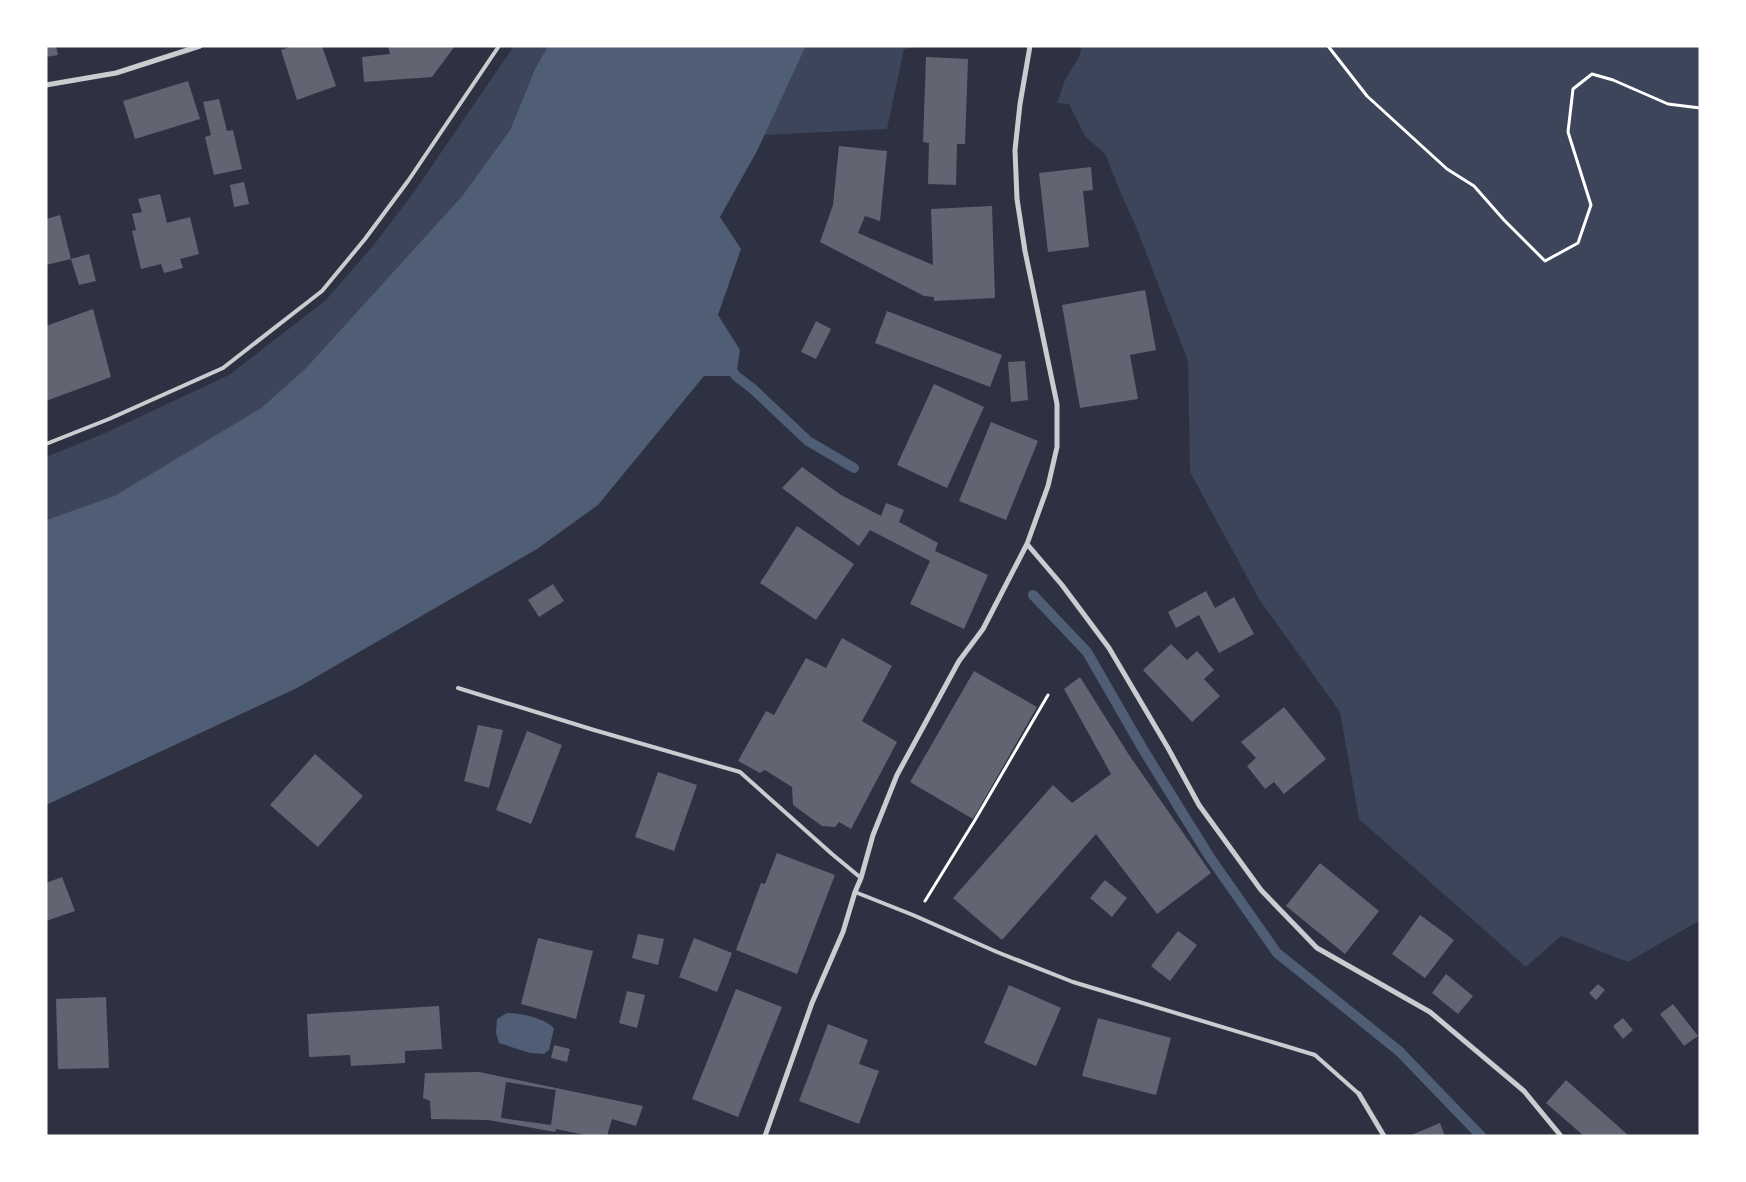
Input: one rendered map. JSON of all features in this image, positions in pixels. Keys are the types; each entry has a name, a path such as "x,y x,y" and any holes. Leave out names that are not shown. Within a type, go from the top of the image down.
{"street":[{"path":"46,85 116,73 200,46"},
{"path":"765,1136 812,1003 843,932 873,835 897,775 960,661 983,629 1027,544 1048,486 1057,447 1057,404 1025,251 1018,200 1015,150 1020,104 1030,46"},
{"path":"1027,544 1062,585 1110,648 1199,805 1261,890 1317,948 1430,1012 1524,1091 1561,1136"},
{"path":"1359,1094 1384,1136"}],"lane":[{"path":"46,444 109,419 223,368 322,291 365,239 408,181 499,46"},
{"path":"458,688 740,772 861,878"},
{"path":"855,892 1073,982 1315,1054 1359,1094"}],"path":[{"path":"1328,46 1367,96 1448,169 1474,186 1504,220 1545,261 1578,243 1591,205 1568,132 1573,89 1592,74 1613,80 1668,104 1700,108"},
{"path":"914,915 975,820 1048,695"}],"shaded area":[{"path":"514,46 548,46 535,69 510,130 463,195 306,368 261,408 114,496 46,520 46,457 103,434 229,375 326,300 373,246 414,192"},
{"path":"548,46 806,46 757,151 720,217 741,249 718,315 740,350 736,376 704,376 598,505 537,549 297,688 46,805 46,520 114,496 261,408 306,368 463,195 510,130 535,69"},
{"path":"806,46 922,46 904,49 887,129 764,135"},
{"path":"1082,46 1700,46 1700,924 1697,922 1628,962 1561,936 1526,967 1359,819 1340,712 1259,599 1190,472 1188,361 1136,227 1105,154 1085,136 1069,104 1057,103 1065,80 1079,57"},
{"path":"507,1013 526,1015 549,1024 554,1028 549,1050 544,1054 530,1053 499,1043 496,1033 497,1019"}],"building":[{"path":"46,46 56,46 58,55 46,57"},
{"path":"293,46 322,46 336,86 297,100 281,50"},
{"path":"388,46 455,46 432,77 364,82 362,57 390,54"},
{"path":"926,57 968,59 965,144 957,144 956,185 928,184 929,143 923,142"},
{"path":"188,81 200,119 135,139 123,101"},
{"path":"219,99 227,131 233,130 242,169 214,175 205,137 211,135 203,102"},
{"path":"839,146 887,151 880,221 865,216 858,233 933,265 931,209 992,206 995,298 934,301 934,297 924,296 820,242 833,205"},
{"path":"1091,167 1093,190 1083,191 1089,247 1048,252 1039,173"},
{"path":"244,182 249,204 234,207 230,185"},
{"path":"160,194 167,223 190,217 199,254 180,259 183,268 164,273 161,264 141,269 132,231 136,230 132,214 142,212 138,199"},
{"path":"60,215 71,259 46,265 46,219"},
{"path":"89,254 96,281 79,285 71,259"},
{"path":"1145,290 1156,350 1130,355 1138,399 1080,408 1062,305"},
{"path":"93,309 111,377 46,401 46,326"},
{"path":"887,311 1002,355 990,387 875,343"},
{"path":"816,321 831,329 816,359 801,352"},
{"path":"1025,361 1028,400 1011,402 1008,362"},
{"path":"934,384 984,407 947,488 897,465"},
{"path":"991,422 1038,441 1006,520 959,501"},
{"path":"802,467 841,495 881,516 886,503 904,510 899,522 938,543 935,551 988,575 964,629 910,604 930,561 870,530 859,546 782,488"},
{"path":"797,526 854,564 816,620 760,583"},
{"path":"553,584 564,601 539,617 528,600"},
{"path":"1206,591 1215,608 1234,597 1254,634 1219,653 1199,615 1176,628 1168,612"},
{"path":"842,638 892,666 862,721 897,742 851,829 839,822 835,827 822,826 793,805 792,787 765,770 760,773 738,761 766,711 774,715 806,658 826,668"},
{"path":"1171,644 1187,660 1197,651 1214,670 1204,679 1220,696 1192,722 1143,670"},
{"path":"974,671 1037,707 973,819 910,782"},
{"path":"1080,677 1129,755 1211,873 1157,914 1096,834 1002,940 953,898 1053,785 1072,803 1111,774 1064,689"},
{"path":"1284,707 1326,759 1284,794 1274,782 1265,789 1247,766 1256,758 1241,742"},
{"path":"478,725 503,730 489,788 464,781"},
{"path":"527,731 562,745 531,824 496,810"},
{"path":"315,754 363,796 318,847 270,805"},
{"path":"658,772 697,785 674,851 635,837"},
{"path":"777,853 835,875 797,974 736,950 761,883 765,884"},
{"path":"1320,863 1379,911 1345,954 1286,906"},
{"path":"62,877 75,911 46,921 46,883"},
{"path":"1105,880 1127,898 1112,917 1090,898"},
{"path":"1420,915 1454,940 1425,978 1392,954"},
{"path":"1178,931 1197,945 1170,981 1151,966"},
{"path":"638,934 664,939 658,965 632,958"},
{"path":"538,938 593,951 576,1019 521,1004"},
{"path":"694,938 732,953 717,992 679,977"},
{"path":"1446,974 1473,996 1458,1014 1432,993"},
{"path":"1598,984 1605,990 1596,1000 1589,993"},
{"path":"1009,985 1061,1008 1036,1066 984,1043"},
{"path":"736,989 782,1007 738,1117 692,1099"},
{"path":"627,991 645,995 637,1028 619,1023"},
{"path":"106,997 109,1068 58,1069 56,999"},
{"path":"1673,1004 1698,1036 1684,1046 1660,1014"},
{"path":"439,1006 442,1049 405,1051 405,1063 351,1066 350,1055 309,1057 307,1014"},
{"path":"1098,1018 1171,1038 1156,1095 1082,1076"},
{"path":"1623,1018 1633,1030 1623,1039 1613,1026"},
{"path":"828,1024 868,1040 859,1064 879,1071 859,1124 799,1101"},
{"path":"554,1045 570,1049 567,1062 551,1058"},
{"path":"479,1072 643,1106 636,1126 612,1119 607,1136 590,1136 556,1129 555,1132 488,1120 431,1119 430,1101 423,1098 425,1073","holes":["506,1082 555,1090 556,1088 551,1125 501,1118"]},
{"path":"1566,1080 1628,1135 1584,1136 1546,1103"},
{"path":"1440,1123 1445,1136 1409,1136"}],"waterway":[{"path":"728,364 736,376 753,389 808,441 854,468"},
{"path":"1033,595 1087,652 1144,751 1209,856 1277,953 1399,1051 1481,1136"}]}
